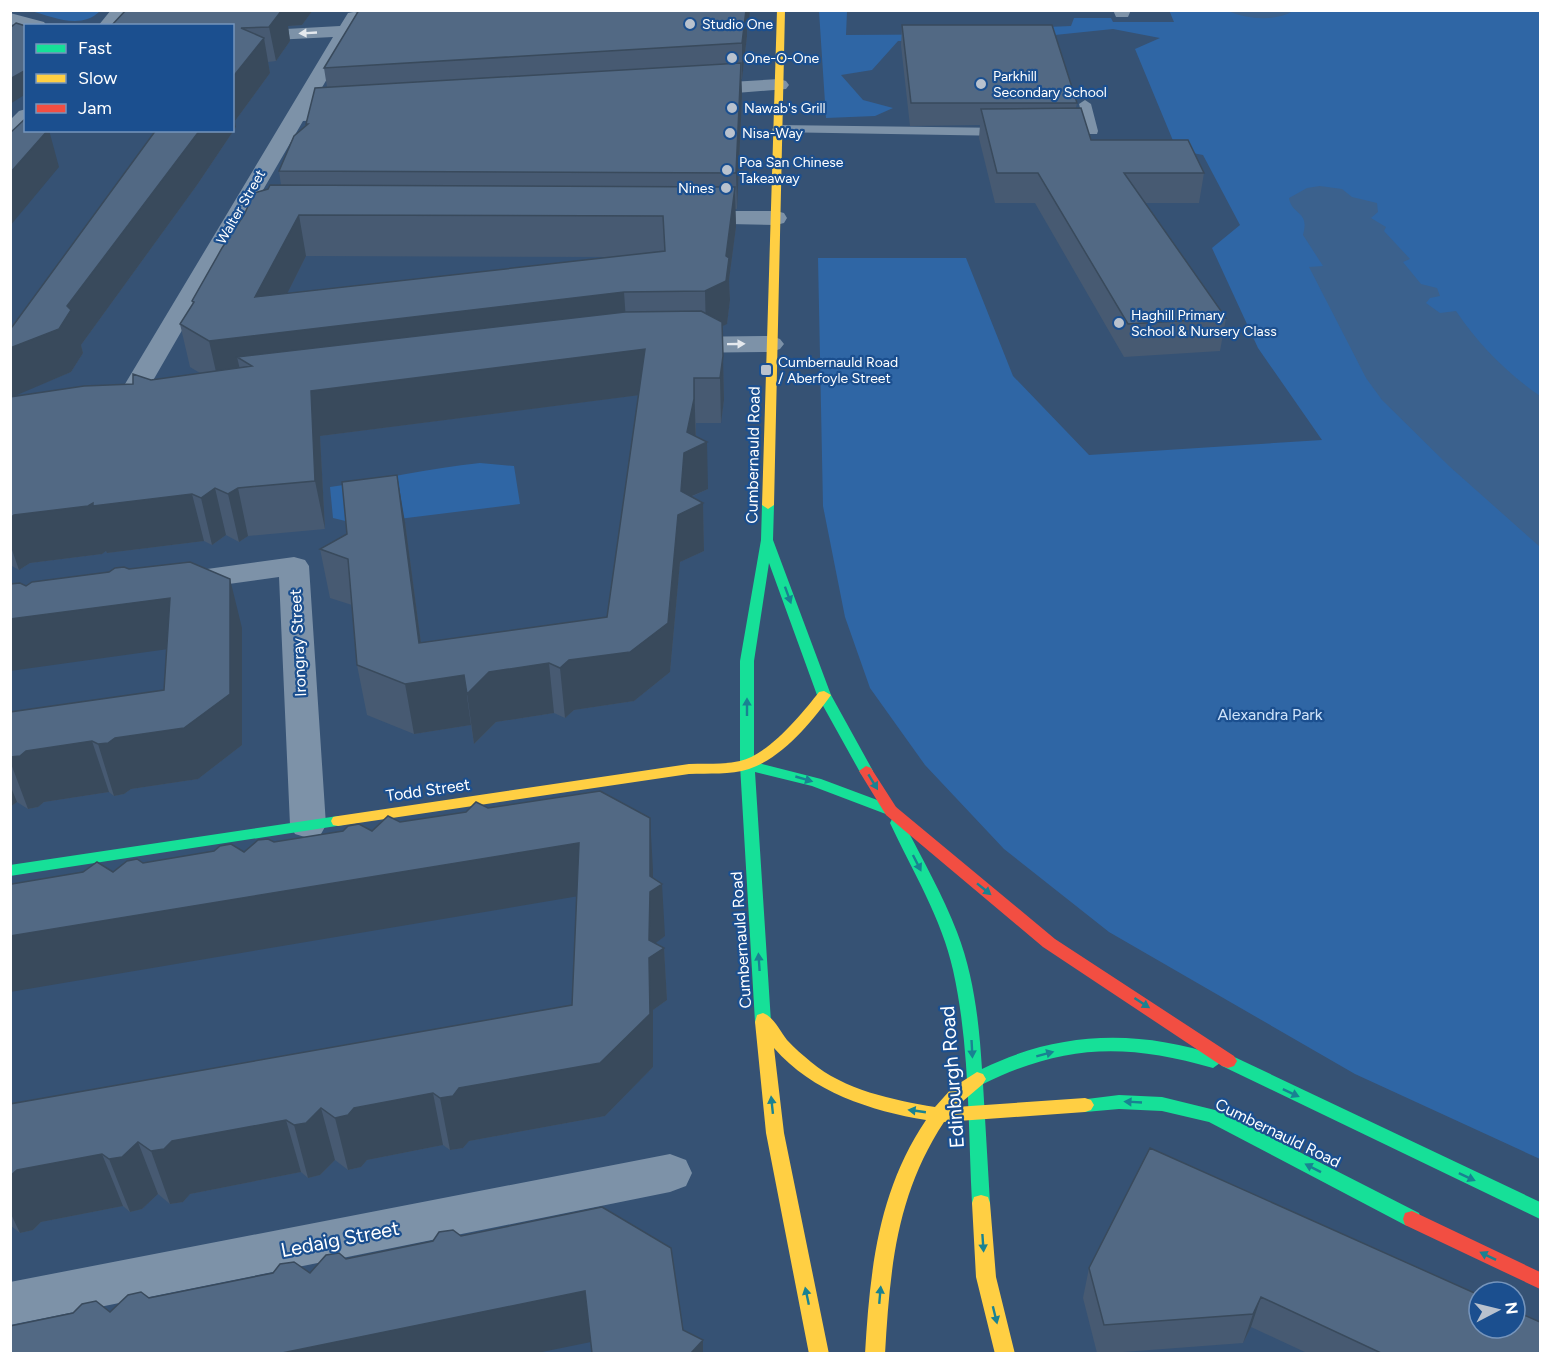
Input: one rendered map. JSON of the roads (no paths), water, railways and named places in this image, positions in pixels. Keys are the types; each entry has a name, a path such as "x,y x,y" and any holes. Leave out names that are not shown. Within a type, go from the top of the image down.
{"main road":[{"name":"Cumbernauld Road","path":"782,10 767,540 747,661 747,765 763,1020 782,1046 807,1068 846,1091 890,1107 940,1114 974,1114 1119,1102 1162,1104 1213,1116 1426,1226 1540,1281"},
{"path":"767,540 824,695 850,745 891,811 1049,943 1238,1068 1540,1211"},
{"path":"747,765 778,744 800,724 824,695"},
{"path":"747,765 816,782 891,811"},
{"name":"Todd Street","path":"10,871 689,769 747,765"},
{"name":"Edinburgh Road","path":"891,811 927,882 949,931 958,960 971,1026 974,1114 986,1277 1005,1353"},
{"path":"763,1020 775,1133 819,1353"},
{"path":"875,1353 882,1262 889,1232 908,1173 940,1114 955,1096 974,1082 1003,1067 1049,1052 1109,1044 1154,1046 1238,1068"}],"street":[{"path":"109,24 121,10"},
{"name":"Walter Street","path":"133,406 138,384 358,10"},
{"path":"10,18 31,24"},
{"path":"234,37 405,27"},
{"path":"684,91 779,85"},
{"path":"295,115 366,111"},
{"path":"10,132 24,117"},
{"path":"235,216 306,216"},
{"path":"670,218 776,218"},
{"path":"649,345 771,344"},
{"name":"Irongray Street","path":"152,585 294,566 308,825"},
{"name":"Ledaig Street","path":"10,1304 670,1173"}],"lane":[{"path":"1046,131 1092,131 1085,105"},
{"path":"778,129 921,132 1023,131"}],"place":[{"name":"Studio One","path":"690,24"},
{"name":"One-O-One","path":"732,58"},
{"name":"Parkhill Secondary School","path":"981,84"},
{"name":"Nawab's Grill","path":"732,108"},
{"name":"Nisa-Way","path":"730,133"},
{"name":"Poa San Chinese Takeaway","path":"727,170"},
{"name":"Nines","path":"726,188"},
{"name":"Haghill Primary School & Nursery Class","path":"1119,323"},
{"name":"Cumbernauld Road / Aberfoyle Street","path":"766,370"}],"park label":[{"name":"Alexandra Park","path":"1270,714"}]}
